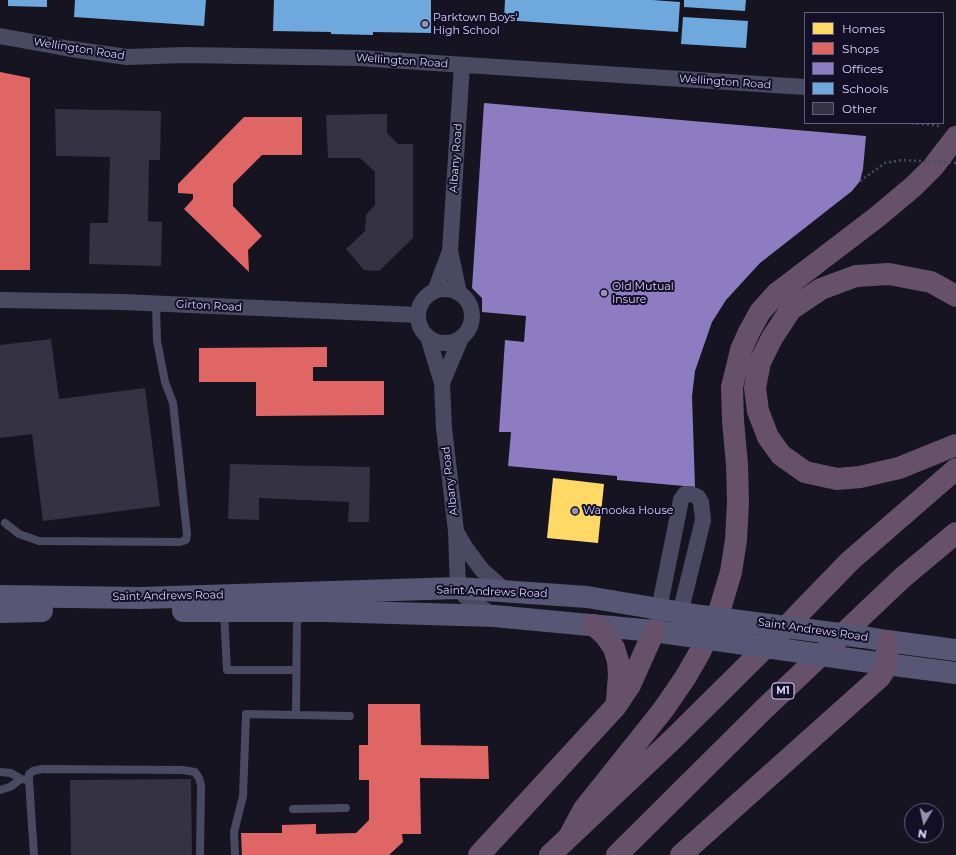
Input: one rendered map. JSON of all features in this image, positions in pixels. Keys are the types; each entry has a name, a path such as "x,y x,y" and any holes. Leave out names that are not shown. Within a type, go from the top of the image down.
{"highway":[{"path":"570,835 584,809 662,710 685,678 700,652 720,609 730,572 736,540 737,525 738,479 733,421 732,387 741,350 749,332 760,312 776,294 877,217 914,186 933,166 949,132"},
{"path":"956,296 931,282 889,274 856,276 821,289 791,309 772,338 760,362 755,388 758,411 768,437 781,455 805,472 837,479 860,477 899,468 956,445"},
{"path":"550,855 678,734 850,561 956,469"},
{"name":"M1","path":"617,855 757,716 878,600 956,533"},
{"path":"594,625 605,635 614,648 618,662 619,675 616,706"},
{"path":"479,855 616,706 664,632"},
{"path":"681,855 880,677 887,664 887,641"}],"main road":[{"name":"Saint Andrews Road","path":"6,595 141,598 458,588 587,596 701,616 863,636 887,641 956,650"},
{"name":"Saint Andrews Road","path":"0,612 297,611 494,616 664,632 956,673"}],"street":[{"name":"Wellington Road","path":"0,36 126,57 185,55 358,58 804,87"},
{"name":"Albany Road","path":"459,293 450,251 462,65"},
{"name":"Albany Road","path":"435,291 450,251"},
{"path":"442,289 459,293 471,306 471,324 467,332 453,342 435,342 422,331 418,324 417,315 422,300 428,294 435,291 442,289"},
{"name":"Girton Road","path":"0,300 122,302 417,315"},
{"name":"Albany Road","path":"428,337 442,383 444,428 456,531 458,588"},
{"name":"Albany Road","path":"442,383 460,338"},
{"path":"685,494 691,494 698,497 701,502 703,520 680,612 664,632 659,609 681,500 685,494"},
{"name":"Albany Road","path":"456,531 471,556 482,570 506,591"},
{"path":"458,588 469,600 494,616"}],"lane":[{"path":"5,524 19,534 39,541 180,542 186,540 188,534 173,403 165,382 157,341 156,304"},
{"path":"224,611 227,670 296,670"},
{"path":"296,714 297,611"},
{"path":"235,855 234,832 243,796 246,714 350,716"},
{"path":"0,790 25,780 33,770 42,769 183,770 195,772 201,785 200,855"},
{"path":"0,772 11,773 25,780"},
{"path":"25,780 34,855"},
{"path":"293,809 346,808"}],"path":[{"path":"916,124 949,132"},
{"path":"860,182 885,163 902,160 956,163"}],"building: Homes":[{"name":"Wanooka House","path":"553,478 604,484 598,543 547,538"}],"building: Shops":[{"path":"0,72 30,78 30,270 0,270"},
{"path":"244,117 302,117 302,155 262,155 233,184 233,206 262,236 248,250 249,272 184,209 193,199 193,194 178,193 178,184"},
{"path":"327,347 327,367 313,367 313,381 384,381 384,415 256,416 256,382 199,382 199,348"},
{"path":"368,704 420,704 421,745 488,746 489,779 420,778 421,834 402,834 403,842 389,855 242,855 241,833 282,833 282,825 316,824 316,834 356,833 369,820 369,780 359,780 359,745 368,745"}],"building: Offices":[{"name":"Old Mutual Insure","path":"484,103 866,136 863,169 860,181 852,191 760,263 726,300 712,322 695,371 692,396 695,487 617,480 617,476 508,466 511,432 499,432 505,340 524,342 526,316 482,312 482,298 472,288"}],"building: Schools":[{"path":"8,0 47,0 47,7 8,6"},
{"path":"75,0 206,0 204,26 74,17"},
{"path":"274,0 431,0 431,33 373,32 373,35 331,34 331,32 273,31"},
{"path":"505,0 652,0 680,2 678,32 504,20"},
{"path":"684,0 746,0 745,11 684,7"},
{"path":"683,17 748,21 746,48 681,44"}],"building: Other":[{"path":"55,109 161,111 160,160 149,160 148,221 162,222 161,266 89,264 90,223 108,223 110,157 56,156"},
{"path":"387,114 387,133 398,144 413,144 413,238 379,271 364,270 346,249 365,231 366,215 375,205 375,172 360,158 328,158 326,115"},
{"path":"51,339 59,399 145,388 160,506 43,521 32,434 0,438 0,345"},
{"path":"230,464 370,467 369,522 348,522 349,502 259,498 259,520 228,519"},
{"path":"191,779 192,855 71,855 70,780"}],"place":[{"name":"Parktown Boys' High School","path":"425,24"},
{"name":"Old Mutual Insure","path":"604,293"},
{"name":"Wanooka House","path":"575,511"}]}
